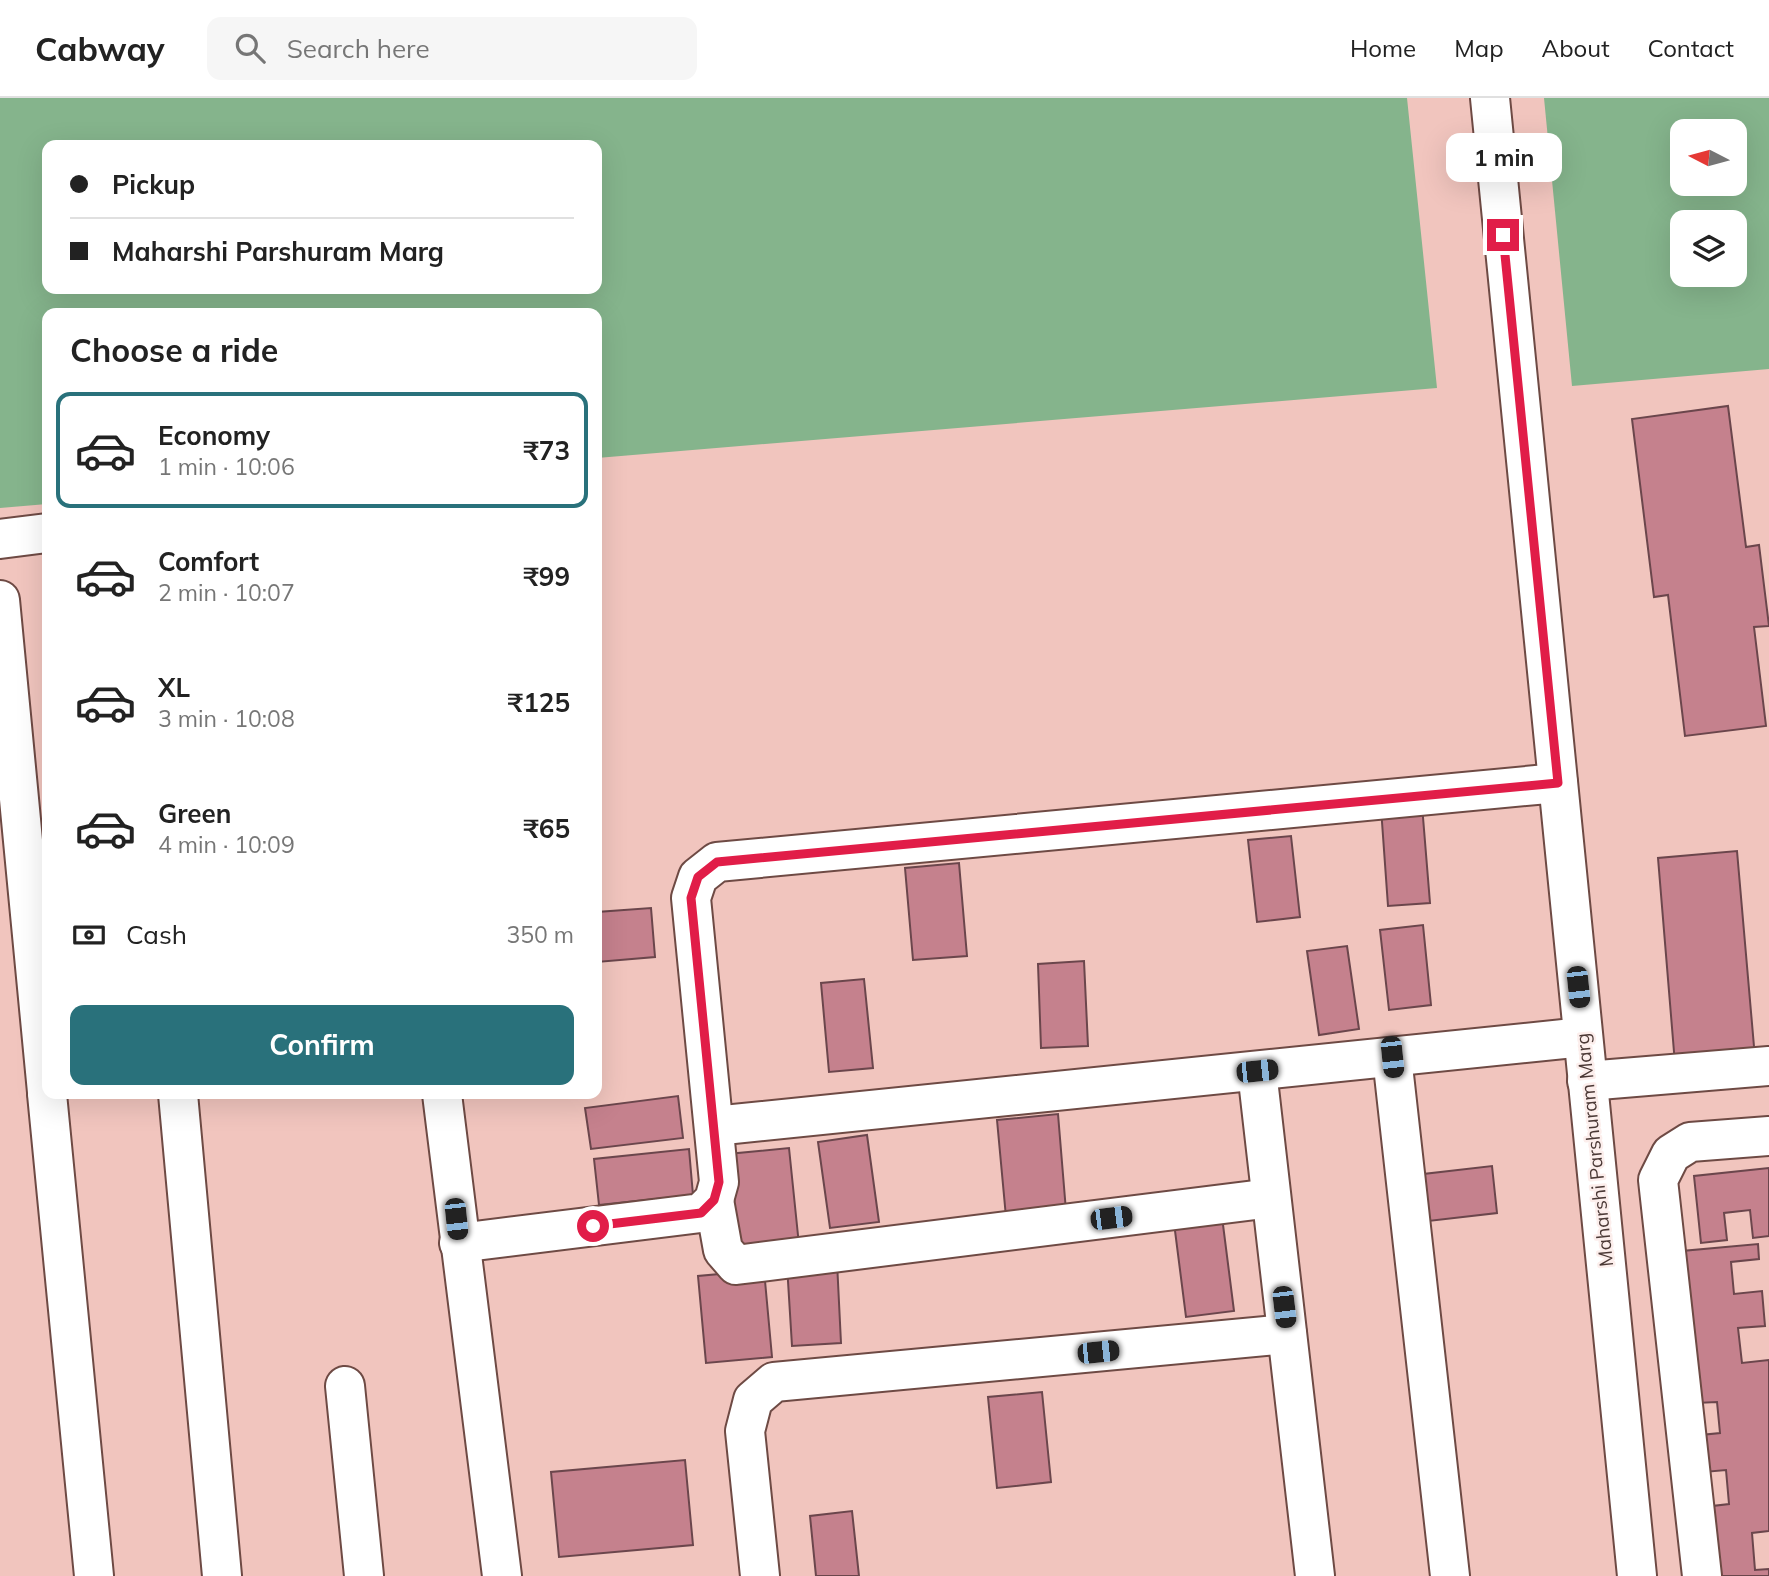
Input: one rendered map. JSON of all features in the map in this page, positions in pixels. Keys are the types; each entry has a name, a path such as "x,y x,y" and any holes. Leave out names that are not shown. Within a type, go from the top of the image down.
{"street":[{"name":"Maharshi Parshuram Marg","path":"1490,98 1637,1576"},
{"path":"0,539 42,534"},
{"path":"0,600 42,1041"},
{"path":"1271,1198 736,1265 723,1250 714,1200 719,1182 691,898 698,877 717,862 1558,783"},
{"path":"714,1125 1583,1038"},
{"path":"1392,1057 1450,1576"},
{"path":"1587,1081 1769,1066"},
{"path":"1257,1071 1315,1576"},
{"path":"48,1099 94,1576"},
{"path":"178,1099 222,1576"},
{"path":"443,1099 502,1576"},
{"path":"1702,1576 1658,1180 1671,1154 1690,1142 1769,1136"},
{"path":"459,1243 701,1213 714,1200"},
{"path":"760,1576 745,1431 753,1400 774,1382 1287,1334"},
{"path":"345,1386 364,1576"}],"green space":[{"path":"0,98 1407,98 1437,388 602,458 602,308 42,308 42,504 0,508"},
{"path":"1544,98 1769,98 1769,369 1572,386"}],"building":[{"path":"1728,406 1746,547 1759,545 1769,626 1754,627 1766,726 1685,736 1668,595 1654,597 1632,419"},
{"path":"1422,805 1430,903 1388,906 1381,808"},
{"path":"1291,836 1300,917 1257,922 1248,840"},
{"path":"1737,851 1755,1058 1675,1064 1658,858"},
{"path":"959,863 967,956 913,960 905,868"},
{"path":"651,908 655,957 602,962 602,912"},
{"path":"1423,925 1431,1005 1389,1010 1380,930"},
{"path":"1347,946 1359,1029 1319,1035 1307,951"},
{"path":"1084,961 1088,1046 1041,1048 1038,964"},
{"path":"864,979 873,1068 829,1072 821,983"},
{"path":"678,1096 683,1138 591,1149 585,1108"},
{"path":"1058,1114 1066,1211 1006,1217 997,1120"},
{"path":"867,1135 879,1222 830,1228 818,1142"},
{"path":"789,1148 799,1245 738,1251 728,1154"},
{"path":"689,1149 693,1195 599,1205 594,1159"},
{"path":"1492,1166 1497,1213 1420,1222 1415,1175"},
{"path":"1769,1168 1769,1236 1753,1238 1750,1210 1724,1213 1727,1240 1701,1243 1694,1176"},
{"path":"1221,1209 1234,1311 1186,1317 1173,1215"},
{"path":"1758,1244 1759,1259 1731,1262 1734,1294 1762,1291 1765,1326 1738,1328 1742,1363 1769,1360 1769,1531 1752,1533 1755,1570 1769,1569 1769,1576 1711,1576 1704,1507 1729,1504 1726,1470 1704,1472 1701,1435 1720,1433 1717,1402 1696,1403 1682,1251"},
{"path":"837,1262 841,1343 792,1346 787,1265"},
{"path":"764,1270 772,1357 706,1363 698,1276"},
{"path":"1042,1392 1051,1482 997,1488 988,1397"},
{"path":"685,1460 693,1545 559,1557 551,1472"},
{"path":"852,1511 859,1576 816,1576 810,1516"}],"route":[{"path":"593,1226 701,1213 714,1200 719,1182 691,898 698,877 717,862 1558,783 1503,235"}]}
